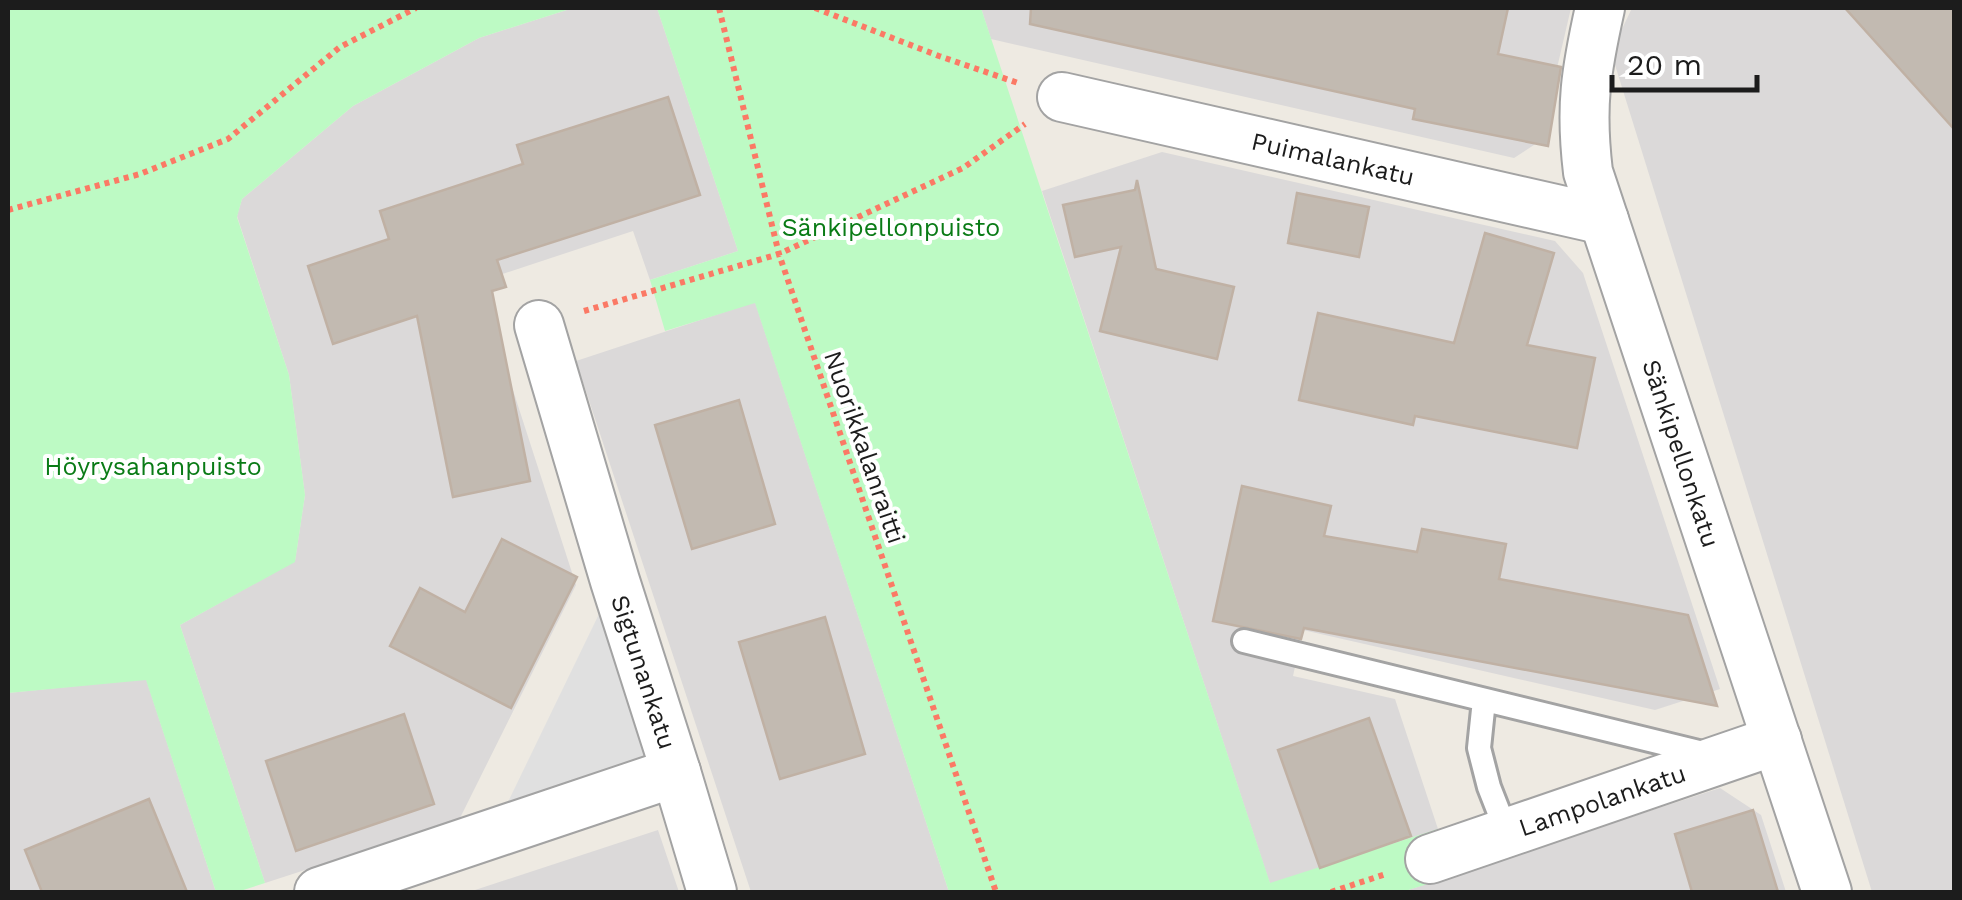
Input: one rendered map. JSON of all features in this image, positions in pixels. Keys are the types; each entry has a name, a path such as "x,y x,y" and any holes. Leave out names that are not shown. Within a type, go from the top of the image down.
{"street":[{"name":"Sänkipellonkatu","path":"1600,8 1585,74 1582,124 1588,172 1827,892"},
{"name":"Puimalankatu","path":"1062,97 1604,220"},
{"name":"Sigtunankatu","path":"319,892 676,772 539,324"},
{"name":"Lampolankatu","path":"1430,860 1777,740"},
{"path":"676,772 712,892"}],"lane":[{"path":"1244,641 1724,758"},
{"path":"1484,700 1480,748 1489,787 1508,833"}],"path":[{"path":"8,210 140,174 228,139 340,47 416,8"},
{"name":"Nuorikkalanraitti","path":"720,8 779,254 996,892"},
{"path":"815,8 939,56 1062,97"},
{"path":"539,324 779,254 963,168 1062,97"},
{"path":"1331,892 1430,860"}],"shaded area":[{"path":"573,8 657,8 738,251 650,280 633,231 478,282 576,585 459,820 265,883 180,625 295,561 305,495 289,375 237,216 242,199 353,106 479,38"},
{"path":"981,8 1571,8 1540,141 1514,158 991,39"},
{"path":"1632,8 1954,8 1954,892 1872,892 1611,52"},
{"path":"1162,152 1555,241 1583,273 1720,689 1655,710 1303,630 1293,676 1395,699 1438,829 1270,884 1042,191"},
{"path":"755,302 949,892 751,892 576,361"},
{"path":"615,581 676,772 492,835"},
{"path":"146,679 216,892 8,892 8,693"},
{"path":"1720,788 1761,815 1786,892 1402,892"},
{"path":"658,830 679,892 469,892"}],"green space":[{"name":"Höyrysahanpuisto","path":"8,8 573,8 479,38 353,106 242,199 237,217 289,375 305,495 295,562 180,625 265,883 237,892 216,892 146,680 8,693"},
{"name":"Sänkipellonpuisto","path":"657,8 981,8 1270,883 1438,829 1453,876 1402,892 949,892 755,303 665,331 650,280 738,251"}],"building":[{"path":"1031,8 1508,8 1498,54 1561,67 1548,146 1413,119 1415,109 1030,24"},
{"path":"1845,8 1954,8 1954,129"},
{"path":"668,97 700,195 497,260 506,287 492,291 530,481 453,497 417,316 333,344 308,266 389,239 380,211 523,164 517,145"},
{"path":"1137,180 1156,269 1234,287 1217,359 1100,331 1121,247 1075,257 1063,205 1135,190"},
{"path":"1297,193 1369,207 1359,257 1288,243"},
{"path":"1485,233 1554,253 1527,345 1595,358 1577,448 1415,416 1413,425 1299,400 1318,313 1454,343"},
{"path":"739,400 775,524 692,549 655,425"},
{"path":"1242,486 1331,506 1324,536 1417,552 1422,529 1506,544 1499,579 1688,615 1717,706 1304,628 1301,639 1213,621"},
{"path":"502,539 577,577 511,708 390,646 420,588 465,612"},
{"path":"825,617 865,754 780,779 739,642"},
{"path":"404,714 434,804 296,851 266,761"},
{"path":"1369,718 1411,836 1320,868 1278,750"},
{"path":"149,799 187,892 42,892 25,850"},
{"path":"1753,810 1778,892 1692,892 1675,834"}]}
